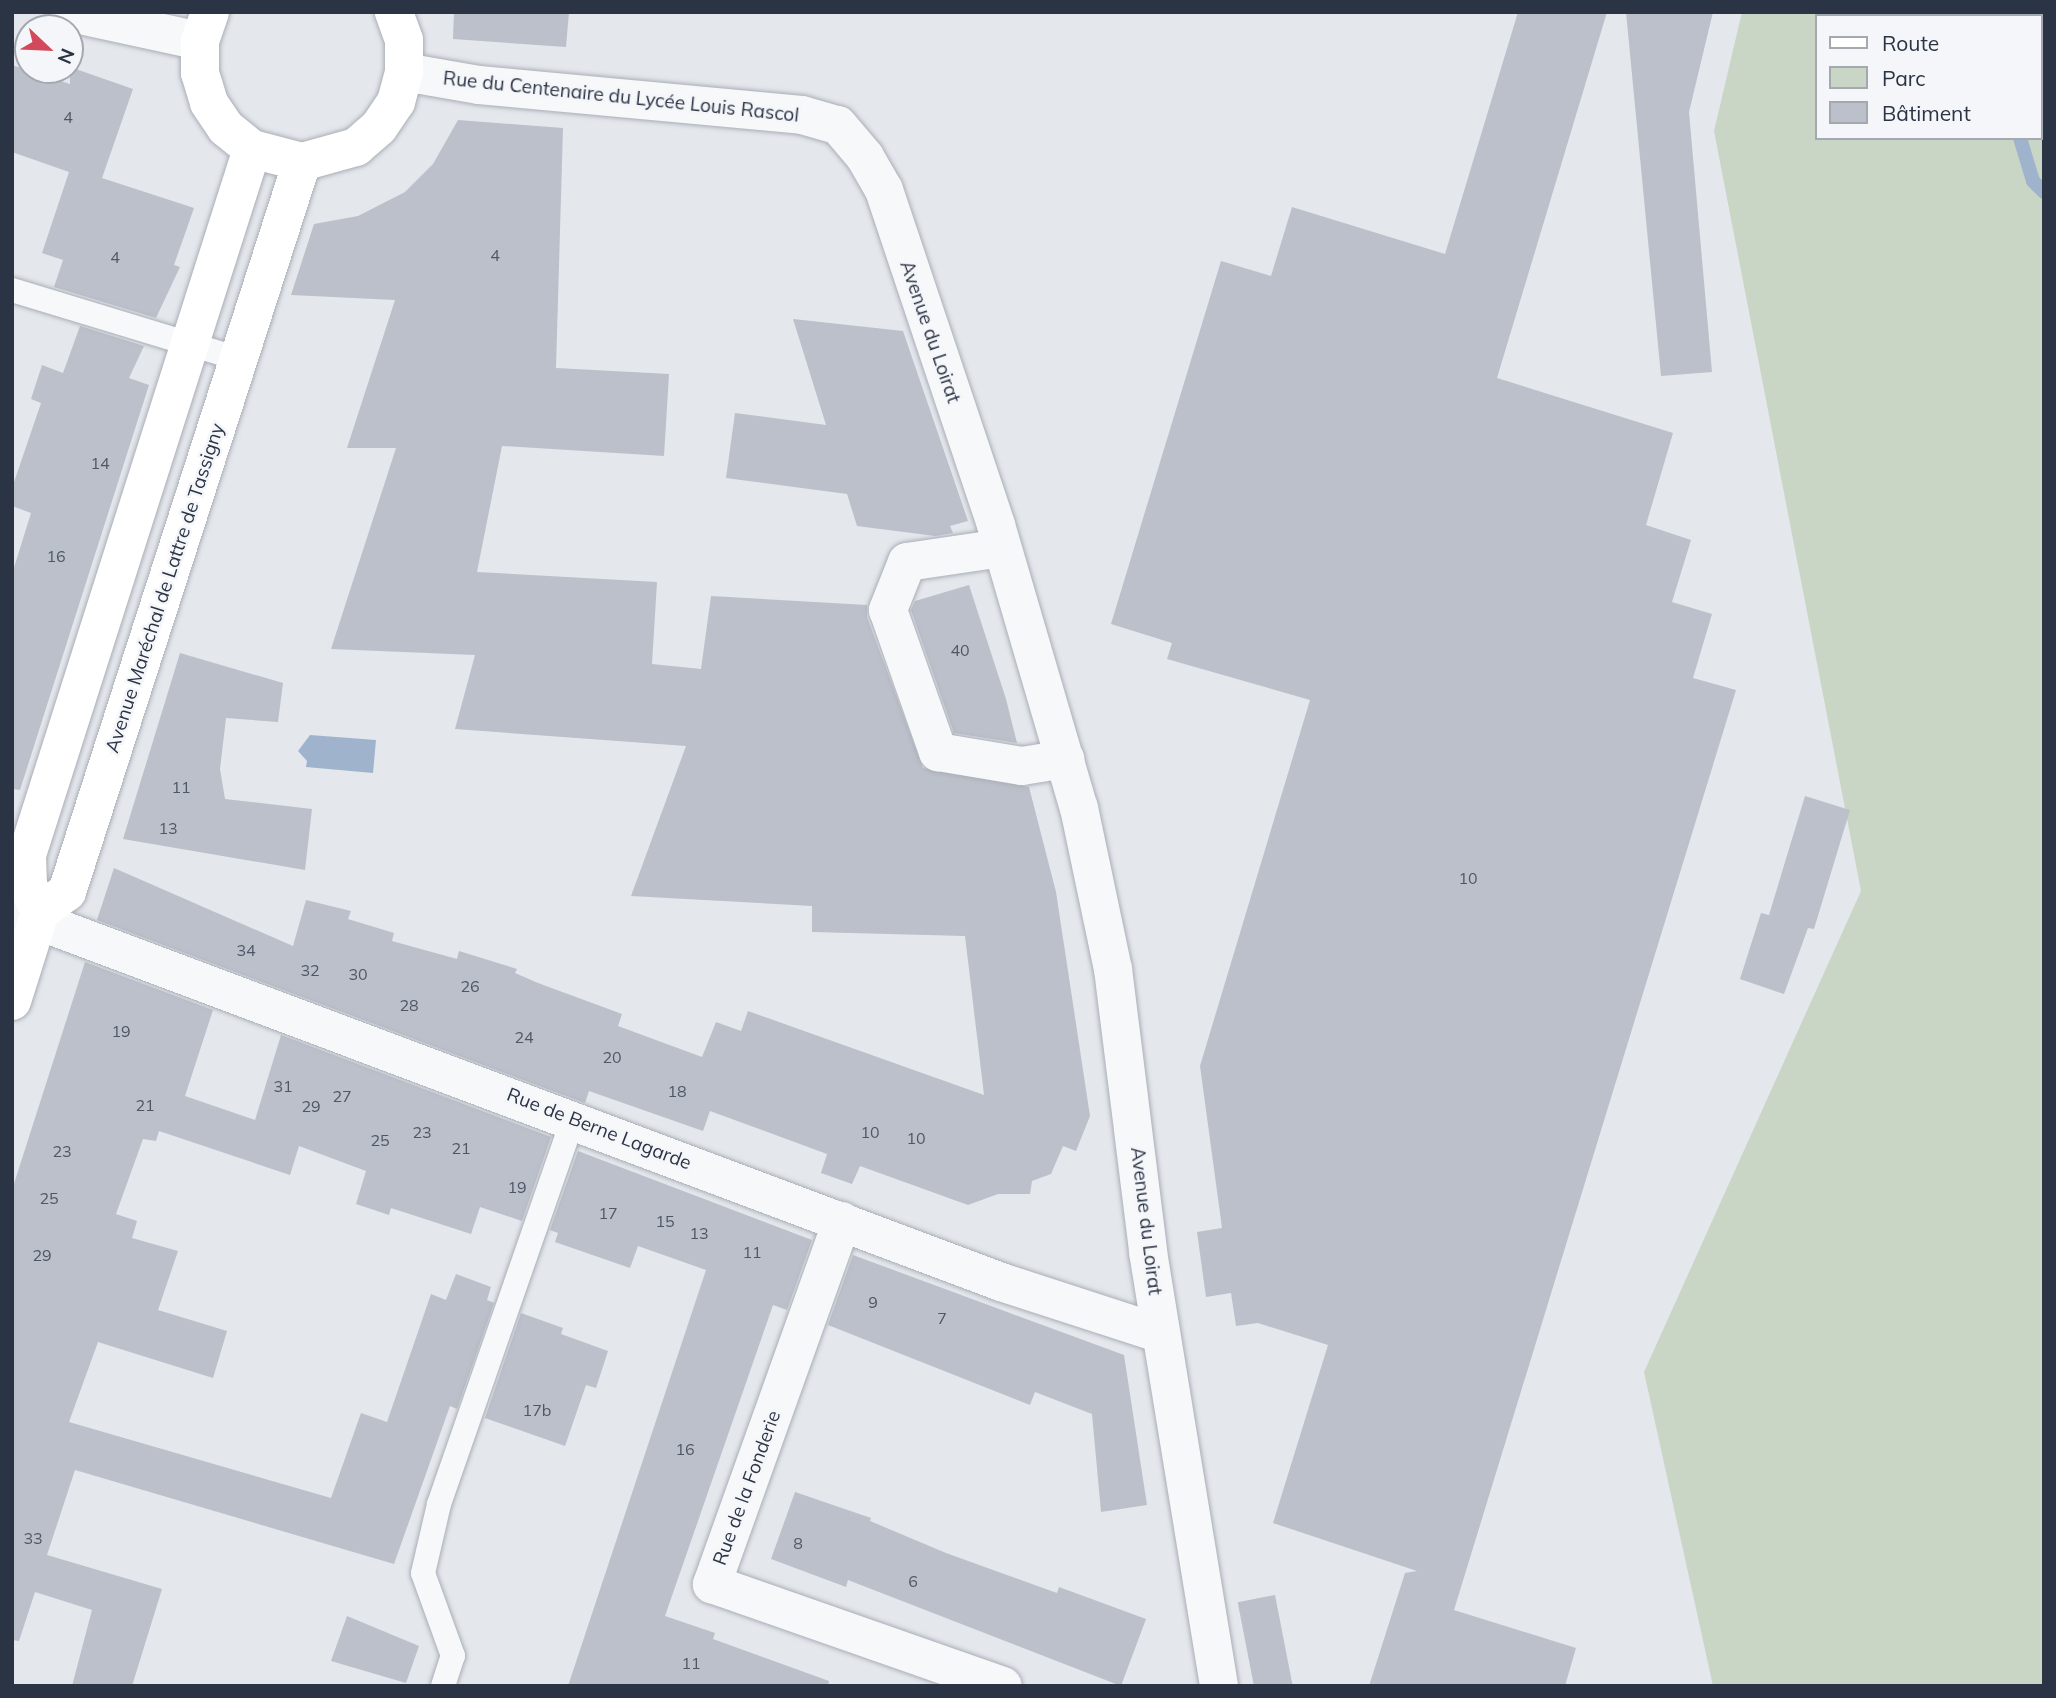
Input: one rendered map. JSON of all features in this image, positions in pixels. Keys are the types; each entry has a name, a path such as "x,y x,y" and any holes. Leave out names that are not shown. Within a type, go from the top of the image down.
{"main road":[{"path":"205,27 200,72 209,103 226,128 253,149 302,163 356,147 379,127 396,102 404,72 404,40 394,12"},
{"path":"12,1002 30,914 27,855 253,149"},
{"name":"Avenue Maréchal de Lattre de Tassigny","path":"30,914 67,892 302,163"}],"street":[{"path":"66,12 205,27"},
{"name":"Rue du Centenaire du Lycée Louis Rascol","path":"404,72 479,85 802,115 838,125"},
{"name":"Avenue du Loirat","path":"838,125 865,157 884,190 1002,548 1065,759 1113,969 1161,1334 1219,1686"},
{"path":"1002,548 907,562 888,610 938,752 1022,766 1065,759"},
{"name":"Rue de Berne Lagarde","path":"30,914 1001,1282 1161,1334"},
{"name":"Rue de la Fonderie","path":"842,1220 712,1584 1003,1686"}],"lane":[{"path":"12,290 239,359"},
{"path":"443,1686 453,1656 423,1573 439,1504 573,1120"}],"green space":[{"path":"1742,12 2044,12 2044,1686 1713,1686 1644,1372 1861,891 1714,131"}],"water":[{"path":"310,735 376,740 373,773 306,767 307,761 298,751"}],"building":[{"path":"454,12 569,12 566,47 453,39"},
{"path":"1518,12 1607,12 1497,378 1673,433 1646,525 1691,540 1672,602 1712,614 1693,678 1736,690 1454,1610 1576,1648 1565,1686 1369,1686 1405,1573 1417,1571 1273,1523 1328,1345 1258,1323 1236,1326 1231,1293 1206,1297 1197,1232 1222,1228 1200,1066 1310,700 1167,659 1172,643 1111,624 1221,261 1271,276 1292,207 1445,254"},
{"path":"1626,12 1713,12 1689,112 1712,372 1661,376"},
{"path":"12,65 14,84 84,84 84,72 133,89 102,178 194,208 174,265 180,267 156,318 54,287 63,260 42,253 69,172 12,152"},
{"path":"458,120 563,128 556,368 669,374 664,456 502,446 477,572 657,582 652,664 701,669 711,596 867,605 867,617 923,768 1029,787 1056,892 1090,1116 1076,1151 1063,1146 1051,1174 1032,1181 1030,1194 998,1194 968,1205 860,1166 852,1184 821,1173 827,1154 710,1111 703,1131 589,1091 585,1103 97,920 114,868 293,946 306,900 351,911 348,919 394,933 392,941 457,959 459,951 517,969 515,973 538,983 622,1014 618,1026 702,1057 716,1022 741,1031 748,1011 984,1095 965,936 812,932 812,906 631,896 686,746 455,729 475,655 331,649 396,448 347,448 395,300 291,295 314,224 358,216 405,192 433,164"},
{"path":"793,319 903,331 968,521 950,526 953,533 935,536 857,526 847,494 726,478 735,413 826,425"},
{"path":"80,326 144,346 129,378 149,385 20,790 12,789 12,574 31,513 12,506 12,488 41,403 31,399 42,365 63,373"},
{"path":"969,585 1006,699 1017,743 954,733 911,610 915,601"},
{"path":"180,653 283,683 278,722 226,718 220,769 225,799 312,809 305,870 123,839"},
{"path":"1805,796 1850,810 1814,929 1808,928 1784,994 1740,979 1761,913 1769,915"},
{"path":"85,962 213,1010 185,1096 255,1120 281,1035 551,1137 522,1221 480,1207 471,1234 391,1208 389,1215 356,1204 366,1171 299,1146 290,1175 159,1131 156,1141 143,1139 116,1214 137,1221 132,1238 178,1251 158,1310 227,1331 213,1378 98,1342 69,1422 331,1498 361,1413 387,1422 431,1294 446,1300 456,1274 491,1287 487,1300 494,1303 457,1409 450,1406 394,1564 75,1470 47,1555 162,1589 132,1686 72,1686 92,1610 35,1592 19,1641 12,1640 12,1190"},
{"path":"578,1151 812,1240 787,1310 773,1305 665,1616 715,1633 713,1639 829,1681 828,1686 568,1686 706,1270 638,1246 630,1268 555,1242 558,1233 550,1230"},
{"path":"853,1255 1124,1355 1147,1505 1101,1512 1092,1414 1035,1392 1030,1405 828,1325"},
{"path":"521,1313 563,1328 561,1334 608,1351 596,1388 586,1385 565,1446 485,1418"},
{"path":"795,1492 871,1518 870,1521 946,1553 1057,1593 1059,1587 1146,1619 1121,1686 848,1580 846,1587 771,1559"},
{"path":"1275,1595 1293,1686 1254,1686 1238,1602"},
{"path":"347,1616 419,1646 406,1683 331,1661"}],"waterway":[{"path":"2021,140 2033,181 2044,192"}]}
